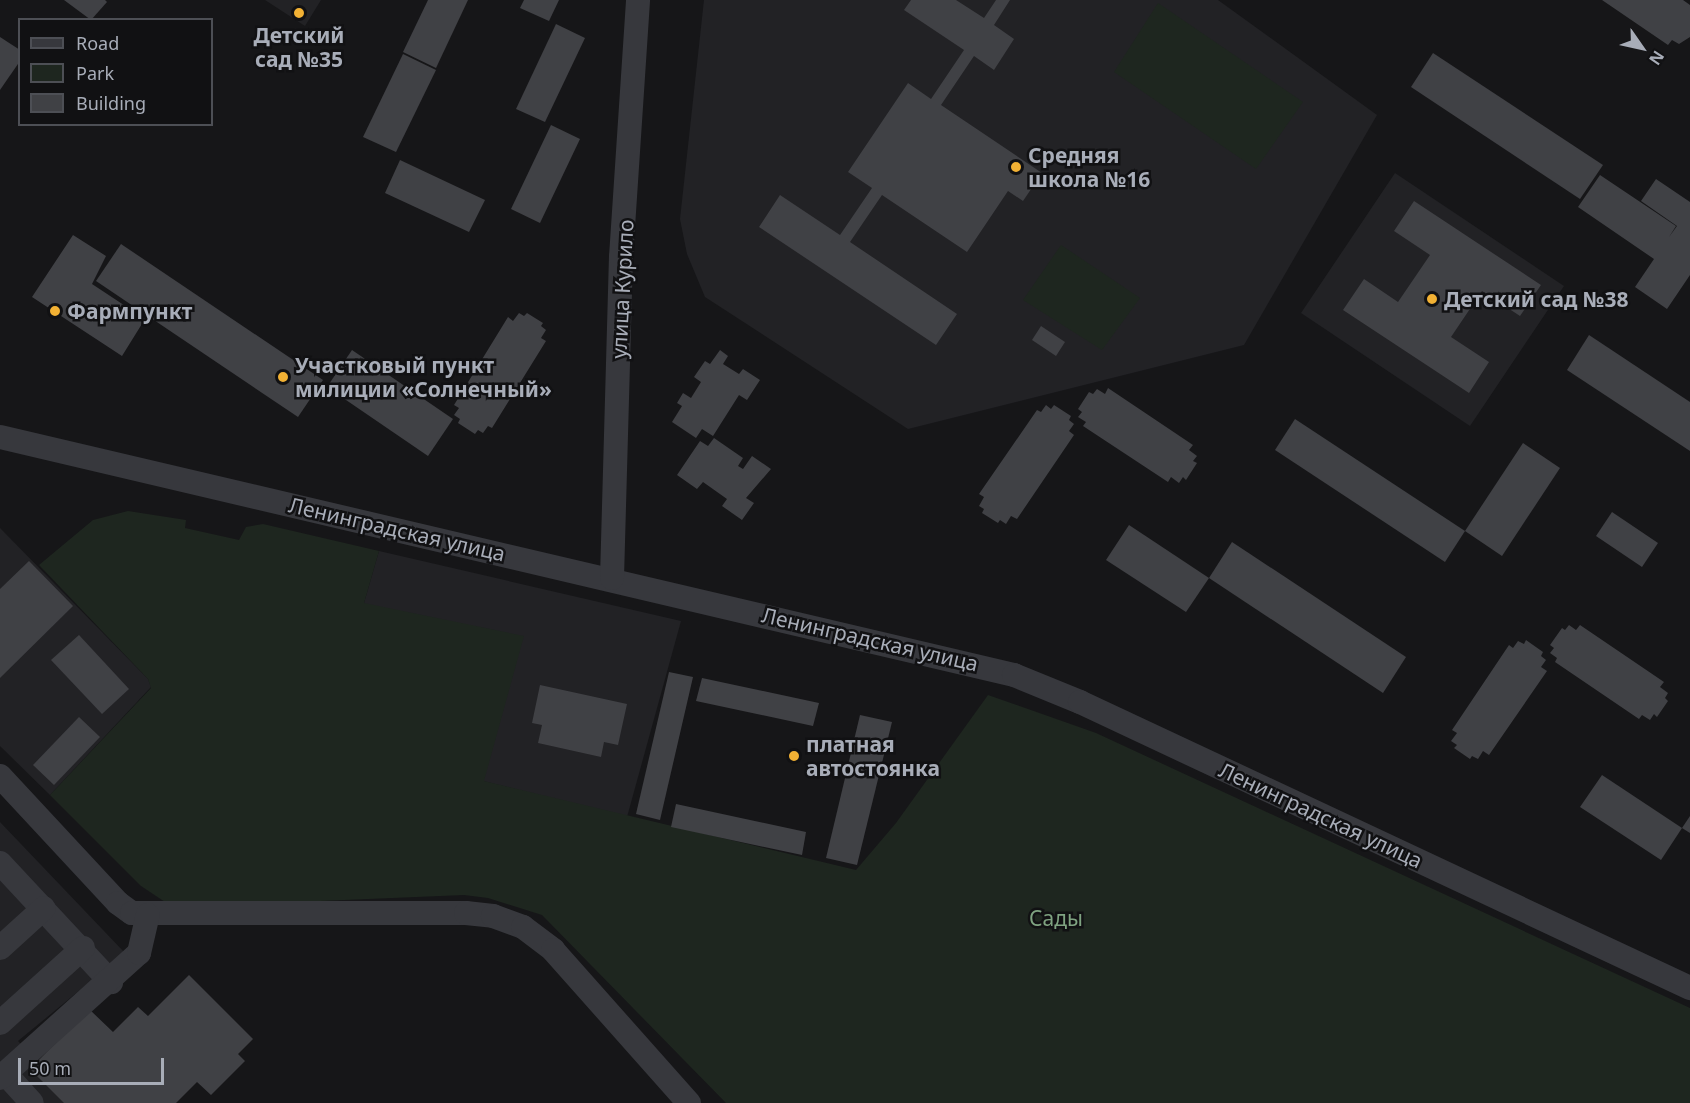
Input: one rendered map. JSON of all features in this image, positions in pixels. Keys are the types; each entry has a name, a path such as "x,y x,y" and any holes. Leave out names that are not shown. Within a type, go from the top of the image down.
{"street":[{"name":"улица Курило","path":"612,578 621,257 638,0"},
{"name":"Ленинградская улица","path":"0,437 612,578 1014,675 1080,702 1690,988"},
{"path":"0,776 118,903 132,913 148,915 493,916 523,927 553,950 689,1103"},
{"path":"2,868 83,948 111,982"},
{"path":"0,948 44,908"},
{"path":"32,1103 3,1076 111,982 140,953 148,915"},
{"path":"0,1023 83,948"}],"shaded area":[{"name":"Детский сад №35","path":"265,0 321,0 305,26"},
{"name":"Средняя школа №16","path":"704,0 1218,0 1377,115 1244,345 908,429 705,297 687,254 680,219"},
{"name":"Детский сад №38","path":"1395,173 1564,286 1470,426 1301,313"},
{"path":"0,528 148,679 151,687 50,795 0,746"},
{"path":"379,551 681,621 627,817 483,781 364,603"},
{"path":"0,822 125,953 18,1041 77,1103 0,1103"}],"green space":[{"path":"1158,3 1303,102 1256,169 1114,72"},
{"path":"1061,245 1140,298 1102,350 1023,300"},
{"name":"Сады","path":"128,511 186,520 185,528 239,540 246,527 263,524 379,551 364,603 524,636 484,781 856,870 896,823 988,695 1096,733 1690,1008 1690,1103 726,1103 542,915 488,898 464,895 180,907 168,904 141,886 50,795 151,688 148,679 39,565 93,520"}],"building":[{"path":"64,0 105,0 107,2 93,18 88,18"},
{"path":"428,0 468,0 436,68 403,52"},
{"path":"524,0 559,0 549,21 520,8"},
{"path":"911,0 956,0 984,18 996,0 1010,0 994,25 1014,39 994,70 974,56 941,105 1042,173 1023,201 1008,191 967,252 882,195 850,242 957,314 936,345 759,227 780,195 840,235 872,188 848,172 908,83 931,99 964,50 904,10"},
{"path":"1602,0 1683,0 1690,5 1690,37 1679,44 1672,40 1668,45"},
{"path":"556,24 585,38 545,122 516,109"},
{"path":"0,37 18,49 18,64 0,90"},
{"path":"1433,53 1603,165 1580,199 1411,87"},
{"path":"403,54 436,70 396,152 363,137"},
{"path":"551,125 580,139 540,223 511,209"},
{"path":"400,160 485,200 469,232 385,193"},
{"path":"1600,175 1676,226 1669,237 1677,226 1641,201 1656,179 1690,202 1690,275 1667,309 1635,287 1654,259 1578,207"},
{"path":"1414,201 1541,285 1520,316 1482,291 1451,337 1489,362 1469,393 1343,310 1364,279 1398,302 1430,255 1394,231"},
{"path":"73,235 106,256 92,284 145,319 122,356 32,297"},
{"path":"121,244 323,380 298,417 96,281"},
{"path":"519,313 524,316 527,313 543,323 541,326 546,330 541,338 546,341 492,428 488,426 483,433 478,430 475,434 458,423 460,419 454,415 459,408 454,405 508,317 513,321"},
{"path":"1041,326 1065,342 1056,356 1032,340"},
{"path":"1589,335 1690,402 1690,451 1567,370"},
{"path":"352,350 453,419 428,456 327,387"},
{"path":"720,350 728,356 723,364 739,374 743,369 760,380 747,400 739,395 713,436 702,429 696,438 672,422 682,406 677,403 683,393 691,398 701,382 694,377 705,361 710,364"},
{"path":"1108,388 1193,445 1189,450 1197,456 1193,461 1197,463 1186,480 1183,477 1179,483 1171,477 1168,482 1083,426 1086,422 1078,417 1082,412 1078,409 1089,392 1093,394 1097,389 1105,394"},
{"path":"1046,405 1051,409 1054,405 1071,416 1069,420 1074,424 1069,431 1074,435 1017,519 1011,516 1006,524 1000,520 998,523 982,513 984,509 979,506 984,497 979,494 1037,410 1041,412"},
{"path":"1295,419 1465,531 1445,562 1275,450"},
{"path":"714,438 743,458 738,466 743,469 752,456 771,469 746,498 754,503 742,520 722,506 727,499 703,482 697,489 677,475 700,441 708,446"},
{"path":"1523,443 1560,468 1502,556 1465,531"},
{"path":"1612,512 1658,543 1642,567 1596,536"},
{"path":"1129,525 1209,578 1186,612 1106,560"},
{"path":"1232,542 1406,657 1383,693 1209,578"},
{"path":"29,561 73,606 0,678 0,589"},
{"path":"1569,625 1576,630 1580,625 1664,682 1660,687 1668,693 1665,698 1668,701 1657,717 1654,714 1650,720 1642,715 1639,719 1555,662 1557,658 1550,653 1554,648 1550,645 1562,628 1565,630"},
{"path":"79,635 129,689 102,714 51,660"},
{"path":"1526,640 1543,652 1541,656 1546,660 1541,667 1547,671 1489,755 1483,751 1478,759 1472,756 1470,759 1454,748 1457,745 1451,741 1457,733 1452,730 1509,645 1513,648 1518,641 1524,644"},
{"path":"669,672 693,677 660,820 636,814"},
{"path":"702,678 819,703 813,726 696,701"},
{"path":"540,685 627,704 618,745 604,742 601,757 538,743 542,725 532,723"},
{"path":"860,715 892,722 857,865 826,858"},
{"path":"79,717 100,737 54,785 33,765"},
{"path":"1602,775 1682,828 1661,860 1580,807"},
{"path":"676,804 806,832 802,855 671,827"},
{"path":"1690,816 1690,833 1682,828"},
{"path":"189,975 253,1039 238,1054 245,1061 211,1095 197,1082 176,1103 64,1103 30,1069 89,1009 113,1032 138,1007 148,1016"}],"place":[{"name":"Детский сад №35","path":"299,13"},
{"name":"Средняя школа №16","path":"1016,167"},
{"name":"Детский сад №38","path":"1432,299"},
{"name":"Фармпункт","path":"55,311"},
{"name":"Участковый пункт милиции «Солнечный»","path":"283,377"},
{"name":"платная автостоянка","path":"794,756"}]}
